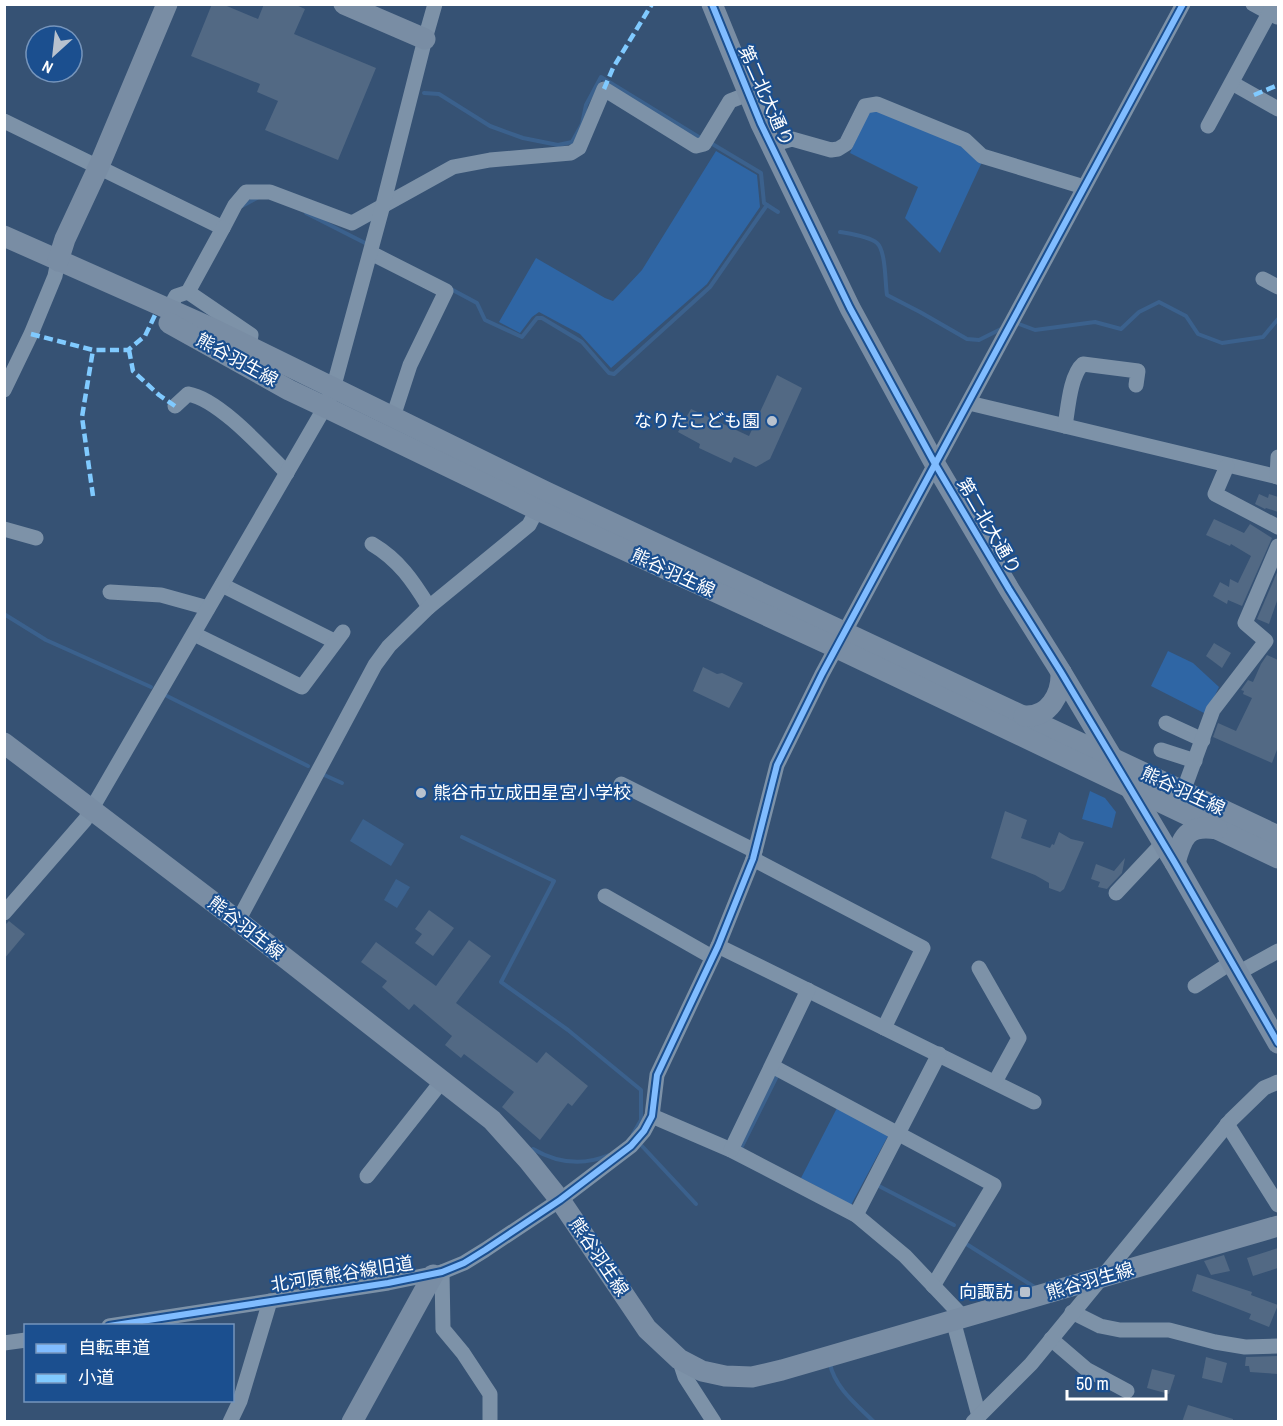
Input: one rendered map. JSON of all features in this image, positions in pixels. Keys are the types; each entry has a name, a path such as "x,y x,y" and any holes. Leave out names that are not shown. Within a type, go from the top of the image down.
{"main road":[{"path":"58,261 65,238 99,166 167,4"},
{"path":"344,4 424,39"},
{"name":"第二北大通り","path":"712,4 771,145 850,308 935,464 1008,589 1176,863 1278,1043"},
{"name":"熊谷羽生線","path":"4,236 249,347 329,398 542,501 841,640 1128,785 1180,800 1278,836"},
{"name":"熊谷羽生線","path":"78,270 279,384 393,417 542,501"},
{"name":"熊谷羽生線","path":"841,640 1024,716 1112,758 1180,800 1221,829 1278,858"},
{"path":"1024,716 1038,716 1046,710 1059,694 1061,672"},
{"name":"熊谷羽生線","path":"4,743 238,921 492,1120 560,1200 647,1329 679,1359 702,1371 725,1376 752,1377 1278,1226"},
{"path":"1176,863 1182,841 1191,832 1203,827 1221,829"},
{"path":"352,1422 438,1273"}],"street":[{"path":"4,913 85,820 329,398 371,253 424,39 435,4"},
{"path":"976,1419 958,1318 933,1286 905,1256 855,1215 730,1150 652,1116 657,1075 715,952 754,855 777,765 822,674 1183,4"},
{"path":"1208,126 1274,12 1253,4"},
{"path":"1232,83 1278,109"},
{"path":"169,309 176,296 188,292 235,205 246,192 270,192 352,223 453,167 490,159 572,153 579,148 604,90 696,146 707,141 730,100 748,94"},
{"path":"771,145 792,139 831,150 838,149 846,144 865,106 877,104 965,140 982,156 1084,187"},
{"path":"4,121 223,228"},
{"path":"371,253 446,291 410,365 393,417"},
{"path":"4,390 31,334 55,276 58,261"},
{"path":"1263,279 1278,287"},
{"path":"188,292 251,334 249,347"},
{"path":"1065,426 1074,378 1083,364 1138,371 1136,385"},
{"path":"175,406 188,394 205,399 232,420 287,473"},
{"path":"969,403 1278,477 1278,457"},
{"path":"1227,466 1215,494 1278,527"},
{"path":"238,921 375,665 389,646 429,607 529,525 542,501"},
{"path":"4,530 36,538"},
{"path":"372,544 385,552 410,576 429,607"},
{"path":"1180,800 1213,710 1272,644 1245,623 1278,546"},
{"path":"194,634 302,687 338,637 222,585"},
{"path":"110,592 160,595 208,609"},
{"path":"1166,723 1203,740"},
{"path":"1161,750 1195,761"},
{"path":"621,784 923,948 884,1028"},
{"path":"1116,893 1163,843"},
{"path":"605,896 715,952 808,990 1034,1102"},
{"path":"1195,986 1278,951"},
{"path":"979,968 1019,1038 995,1082"},
{"path":"730,1150 808,990"},
{"path":"855,1215 939,1054"},
{"path":"772,1066 994,1185 933,1286"},
{"path":"367,1176 442,1081"},
{"path":"976,1419 1031,1364 1227,1125 1264,1088 1278,1082"},
{"name":"北河原熊谷線旧道","path":"122,1324 438,1273 464,1263 560,1200 631,1146 644,1131 652,1116"},
{"path":"1227,1125 1278,1205"},
{"path":"438,1273 443,1329 463,1353 490,1394 490,1422"},
{"path":"230,1422 240,1401 270,1301"},
{"path":"1072,1312 1100,1326 1120,1330 1169,1330 1245,1347 1278,1346"},
{"path":"1051,1339 1086,1368 1127,1391"},
{"path":"4,1343 24,1340"},
{"path":"679,1359 685,1377 714,1422"}],"shaded area":[{"path":"876,109 945,134 982,162 940,253 905,218 918,187 850,153 867,114"},
{"path":"716,151 757,175 760,207 707,284 611,368 580,334 539,312 532,317 520,333 499,322 536,258 613,301 642,270"},
{"path":"1168,651 1193,663 1219,687 1206,714 1151,686"},
{"path":"1090,791 1105,798 1116,812 1112,828 1082,819"},
{"path":"363,819 404,844 391,866 350,841"},
{"path":"396,879 410,887 397,908 384,900"},
{"path":"837,1108 889,1134 851,1205 801,1178"}],"building":[{"path":"212,4 222,4 258,19 264,4 294,4 305,9 294,34 376,68 338,160 265,130 278,101 257,92 260,84 191,56"},
{"name":"なりたこども園","path":"777,375 802,388 770,459 756,467 734,457 731,463 699,448 700,444 678,432 691,409 749,436"},
{"path":"1259,494 1268,498 1269,494 1278,497 1278,512 1255,504"},
{"path":"1214,519 1244,533 1250,524 1272,538 1242,606 1228,600 1227,604 1213,596 1220,582 1229,587 1230,579 1238,583 1251,556 1231,544 1230,546 1206,535"},
{"path":"1278,570 1278,598 1269,624 1257,619"},
{"path":"1214,643 1231,653 1222,668 1206,656"},
{"path":"1267,655 1278,660 1278,747 1272,763 1213,737 1218,723 1236,731 1252,698 1243,694 1244,691 1241,690 1248,680 1253,682"},
{"path":"703,667 743,683 729,708 693,691"},
{"path":"1005,811 1027,820 1021,838 1050,848 1052,844 1054,845 1059,832 1071,839 1084,842 1064,889 1060,892 1049,888 1049,883 1035,875 991,858"},
{"path":"1125,858 1122,873 1107,889 1098,887 1100,882 1091,879 1096,864 1114,871"},
{"path":"429,910 454,928 433,956 415,943 422,934 415,929"},
{"path":"9,921 25,934 4,959 4,926"},
{"path":"469,940 491,956 456,1003 537,1063 546,1052 588,1086 572,1106 568,1103 540,1140 502,1107 514,1092 464,1054 461,1058 445,1045 452,1036 414,1004 409,1010 382,987 387,981 361,962 376,942 436,986"},
{"path":"1278,1248 1278,1268 1253,1276 1247,1258"},
{"path":"1224,1255 1230,1271 1211,1275 1204,1261"},
{"path":"1197,1274 1252,1292 1251,1295 1278,1305 1269,1327 1249,1319 1251,1314 1192,1291"},
{"path":"1278,1356 1278,1374 1250,1372 1249,1366 1245,1366 1246,1357"},
{"path":"1206,1357 1227,1363 1222,1383 1202,1378"},
{"path":"1152,1369 1175,1375 1169,1394 1147,1388"},
{"path":"1188,1405 1233,1419 1233,1422 1182,1422"}],"waterway":[{"path":"424,93 439,94 490,126 523,138 558,145 572,142 582,124 586,105 601,77 702,139"},
{"path":"709,142 761,173 764,203 778,212"},
{"path":"242,206 257,198"},
{"path":"449,288 477,303 485,320 522,337 537,318 542,318 582,342 609,373 614,374 710,287 767,205"},
{"path":"306,213 367,244"},
{"path":"840,232 864,237 877,243 880,247 884,260 887,295 967,339 979,340 1001,329"},
{"path":"1019,324 1035,330 1095,322 1121,329 1139,312 1159,302 1186,316 1198,334 1222,343 1263,337 1278,319"},
{"path":"4,614 46,640 151,687"},
{"path":"167,696 308,766"},
{"path":"322,774 342,783"},
{"path":"462,837 554,881 501,982 568,1030 641,1090 641,1120 633,1134"},
{"path":"742,1146 776,1078"},
{"path":"642,1146 696,1204"},
{"path":"533,1149 561,1160 580,1162 609,1155"},
{"path":"875,1184 954,1225"},
{"path":"968,1245 1036,1288"},
{"path":"830,1364 842,1388 874,1422"}],"marked path":[{"path":"604,89 613,68 652,4"},
{"path":"1254,95 1278,85"},
{"path":"31,334 93,350 128,350 145,336 155,315"},
{"path":"93,350 82,417 93,496"},
{"path":"129,350 133,371 175,406"}],"cycle path":[{"path":"712,4 761,124 850,308 935,464 1175,863 1278,1043"},
{"path":"122,1324 388,1283 442,1272 464,1263 560,1200 631,1146 644,1131 652,1116 657,1075 718,946 753,859 777,765 822,674 1183,4"}],"place":[{"name":"なりたこども園","path":"772,421"},
{"name":"熊谷市立成田星宮小学校","path":"421,793"},
{"name":"向諏訪","path":"1025,1292"}]}
